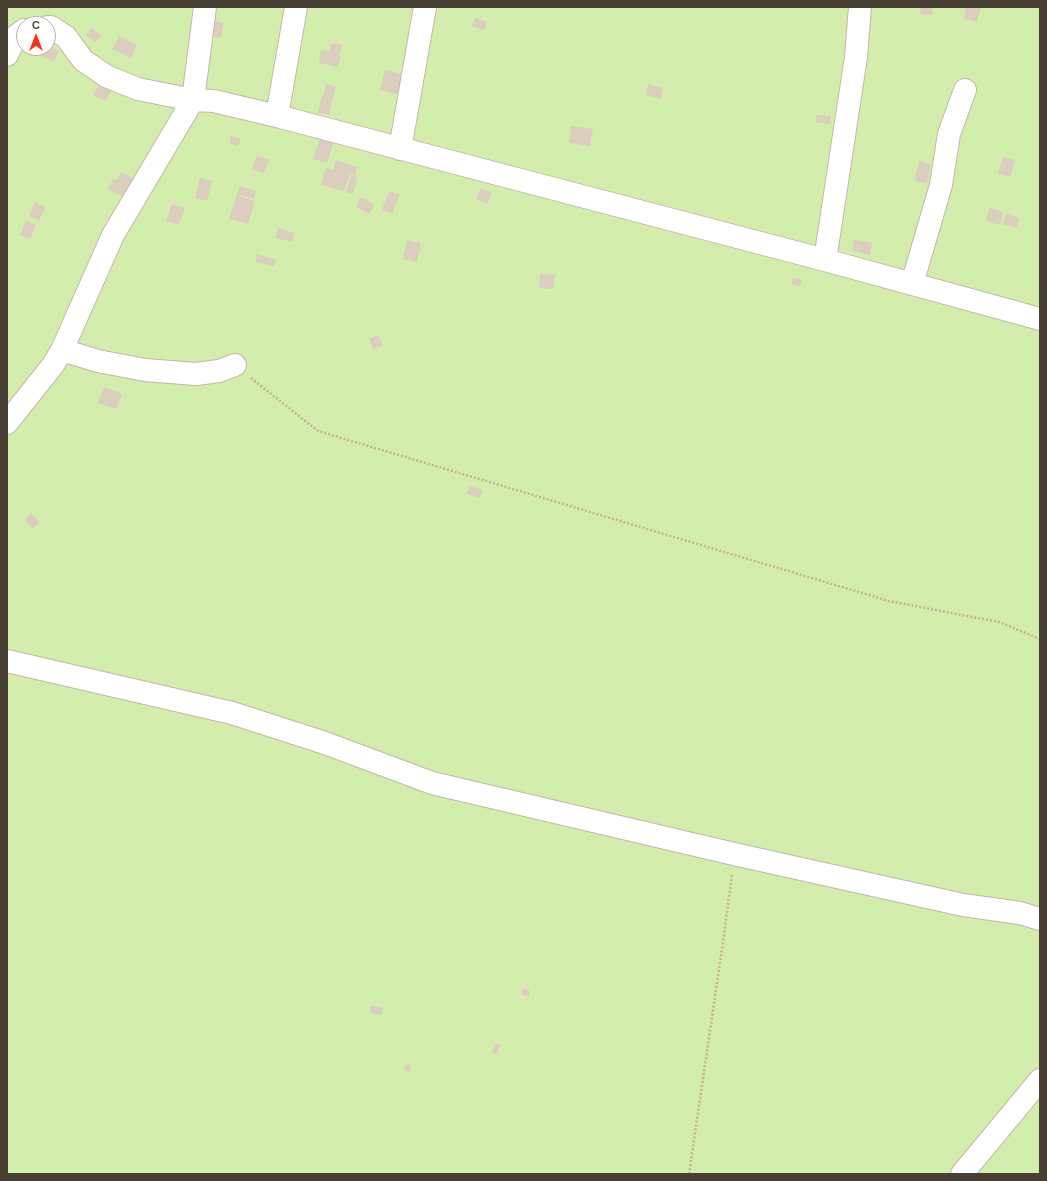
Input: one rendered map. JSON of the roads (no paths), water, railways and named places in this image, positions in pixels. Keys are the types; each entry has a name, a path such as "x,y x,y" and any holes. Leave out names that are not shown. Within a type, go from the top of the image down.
{"lane":[{"path":"7,423 53,365 62,350 113,235 193,100 205,7"},
{"path":"277,116 296,7"},
{"path":"400,149 425,7"},
{"path":"825,260 856,57 860,7"},
{"path":"56,30 66,37 83,60 106,76 138,89 193,100 214,102 277,116 825,260 1040,319"},
{"path":"7,55 16,36"},
{"path":"912,284 941,185 949,134 965,90"},
{"path":"62,350 98,361 144,370 196,374 219,372 235,365"},
{"path":"7,661 232,713 325,742 432,783 734,854 963,905 1020,913 1040,919"},
{"path":"962,1174 1040,1080"}]}
